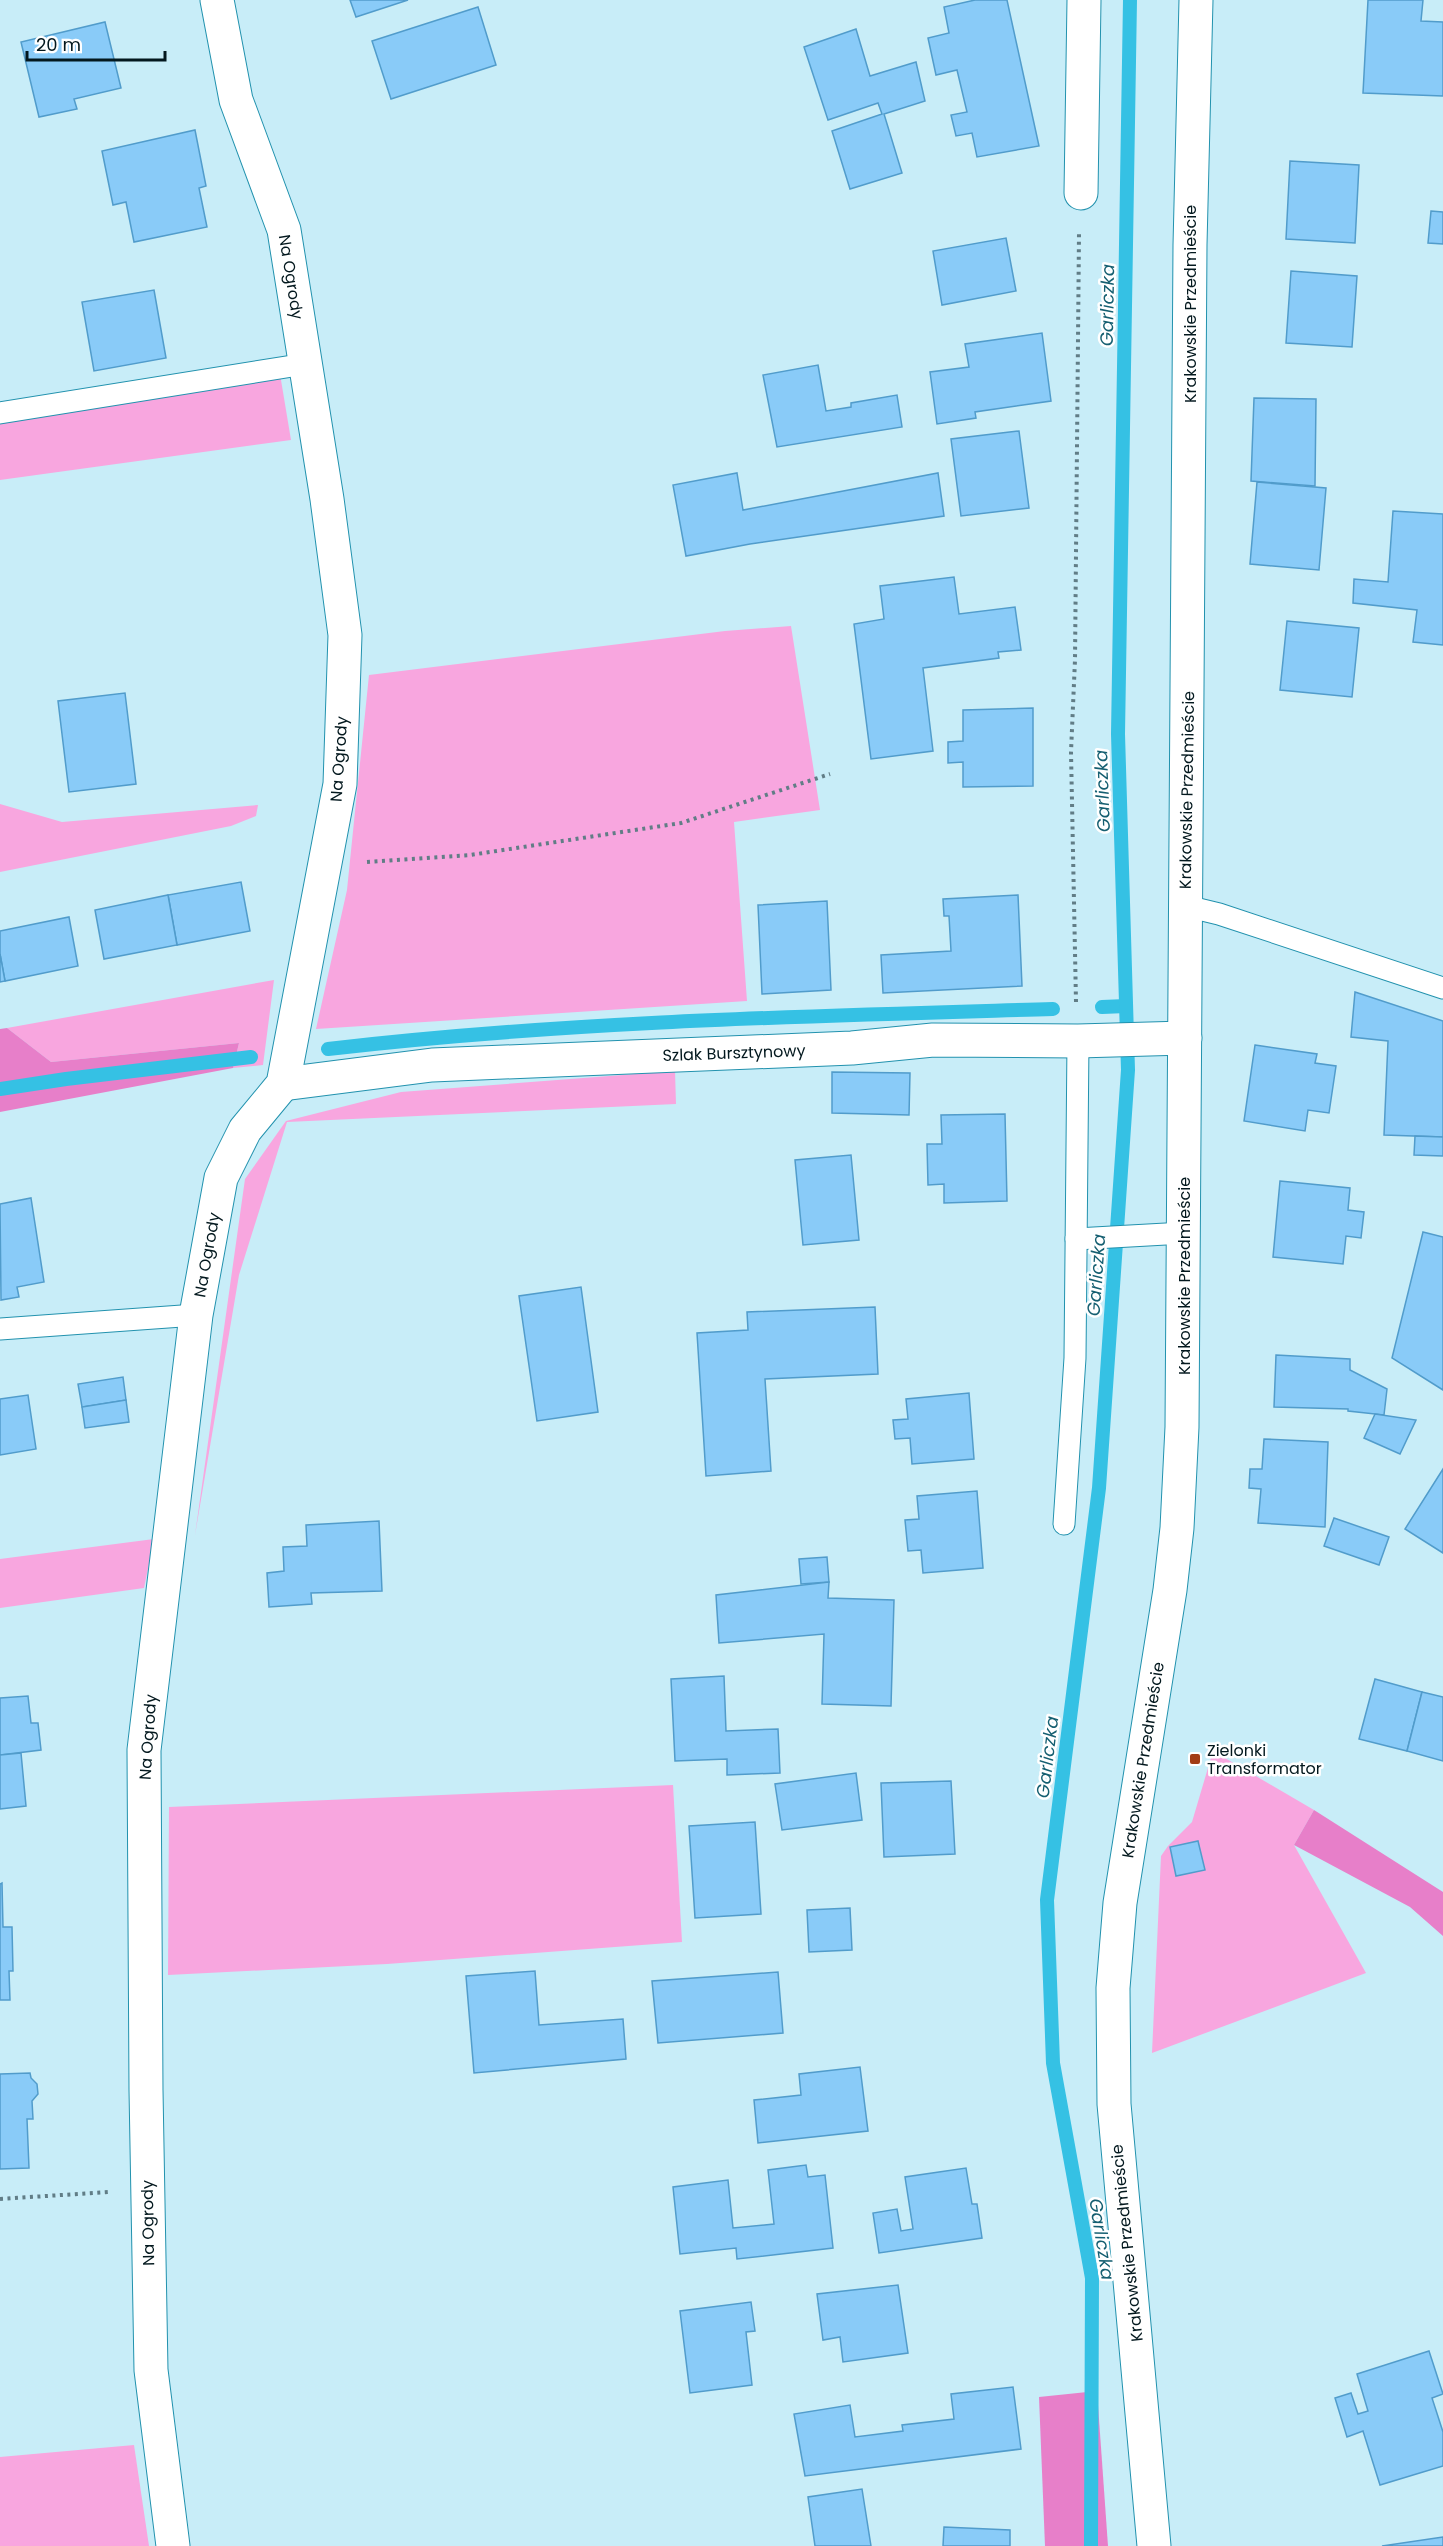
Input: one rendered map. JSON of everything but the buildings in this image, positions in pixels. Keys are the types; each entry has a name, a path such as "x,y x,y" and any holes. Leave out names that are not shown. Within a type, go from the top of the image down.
{"street":[{"name":"Na Ogrody","path":"173,2546 152,2370 147,2190 144,1749 196,1315 221,1178 245,1130 283,1084 340,784 345,635 327,499 284,230 236,100 217,0"},
{"path":"1081,193 1084,0"},
{"name":"Krakowskie Przedmieście","path":"1155,2546 1114,2104 1113,1988 1120,1903 1157,1675 1177,1528 1182,1428 1190,245 1196,0"},
{"name":"Szlak Bursztynowy","path":"283,1084 432,1065 852,1048 933,1040 1089,1041 1185,1038"}],"lane":[{"path":"0,413 305,363"},
{"path":"1186,906 1219,914 1443,988"},
{"path":"1064,1524 1084,1238 1089,1041"},
{"path":"1084,1238 1184,1233"},
{"path":"0,1329 196,1315"}],"path":[{"path":"1081,193 1077,298 1078,416 1071,752 1089,1041"},
{"path":"325,866 470,855 681,823 830,774"},
{"path":"0,2199 147,2190"}],"shaded area":[{"path":"279,368 291,440 0,480 0,413"},
{"path":"791,626 820,810 734,822 747,1001 316,1029 347,890 369,675 725,631"},
{"path":"0,804 62,822 258,805 256,816 231,826 0,872"},
{"path":"274,980 263,1065 233,1068 239,1043 51,1062 7,1028"},
{"path":"7,1028 51,1062 239,1043 233,1068 0,1112 0,1029"},
{"path":"675,1071 676,1104 287,1122 239,1275 195,1535 245,1179 286,1121 401,1092"},
{"path":"154,1539 144,1588 0,1608 0,1559"},
{"path":"1213,1751 1314,1810 1294,1845 1366,1973 1152,2053 1161,1856 1192,1822"},
{"path":"673,1785 682,1942 387,1964 168,1975 169,1807"},
{"path":"1314,1810 1443,1892 1443,1936 1410,1907 1294,1845"},
{"path":"1097,2391 1108,2546 1045,2546 1039,2397"},
{"path":"134,2445 149,2546 0,2546 0,2457"}],"waterway":[{"name":"Garliczka","path":"1091,2546 1092,2278 1053,2063 1047,1900 1099,1488 1128,1070 1118,734 1130,0"},
{"path":"1102,1007 1126,1006"},
{"path":"328,1049 599,1026 781,1017 1053,1009"},
{"path":"0,1089 251,1057"}],"place":[{"name":"Zielonki Transformator","path":"1195,1759"}]}
